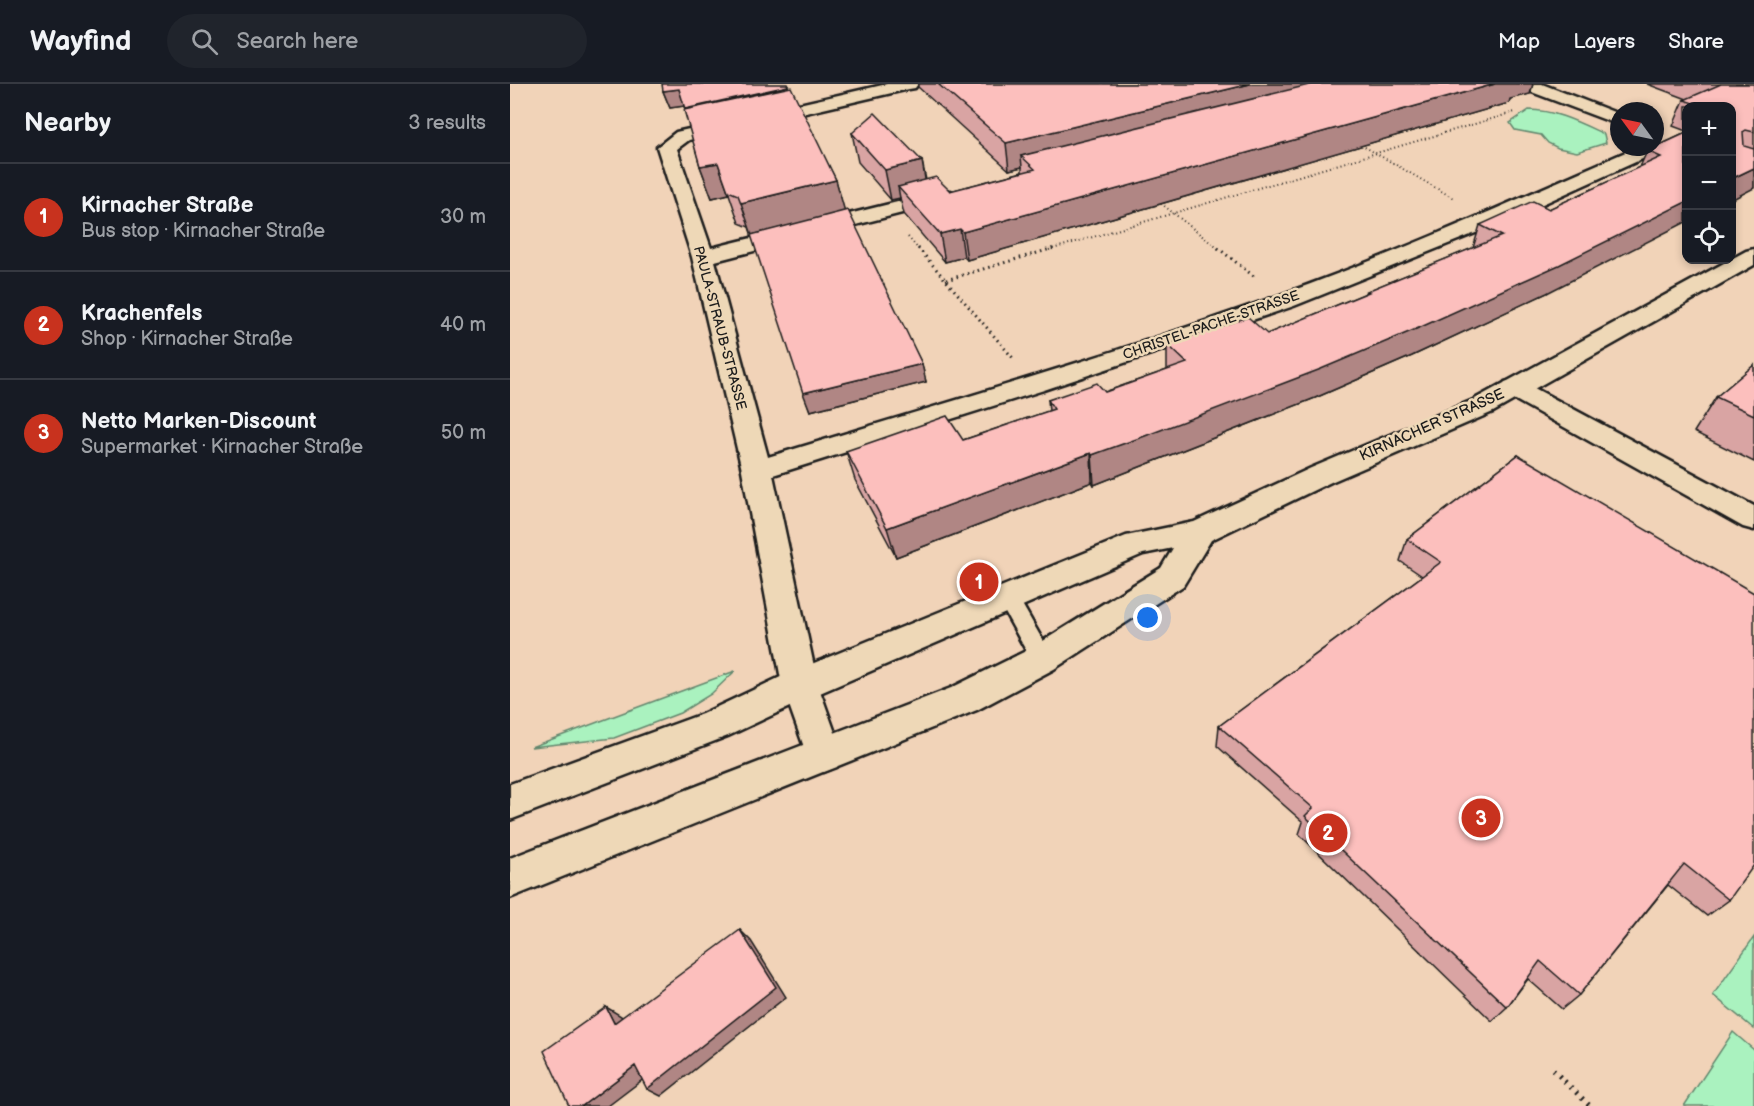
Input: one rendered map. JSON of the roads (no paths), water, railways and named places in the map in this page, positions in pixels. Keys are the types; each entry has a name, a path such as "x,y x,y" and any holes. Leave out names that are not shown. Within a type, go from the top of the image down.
{"street":[{"name":"PAULA-STRAUB-STRASSE","path":"824,755 800,685 758,470 703,257 667,147 682,136 909,84"},
{"path":"1527,84 1610,117"},
{"name":"CHRISTEL-PACHE-STRASSE","path":"758,470 1035,384 1286,301 1490,219 1632,156"},
{"path":"703,257 964,192"},
{"name":"KIRNACHER STRASSE","path":"510,802 715,725 800,685 1137,544 1200,532 1321,475 1483,406 1754,256"},
{"path":"1514,388 1754,519"},
{"path":"510,878 964,699 1042,659 1172,577 1200,532"}],"lane":[{"path":"1008,598 1042,659"}],"place":[{"name":"Kirnacher Straße","path":"979,582"},
{"name":"Netto Marken-Discount","path":"1481,818"},
{"name":"Krachenfels","path":"1328,833"}]}
